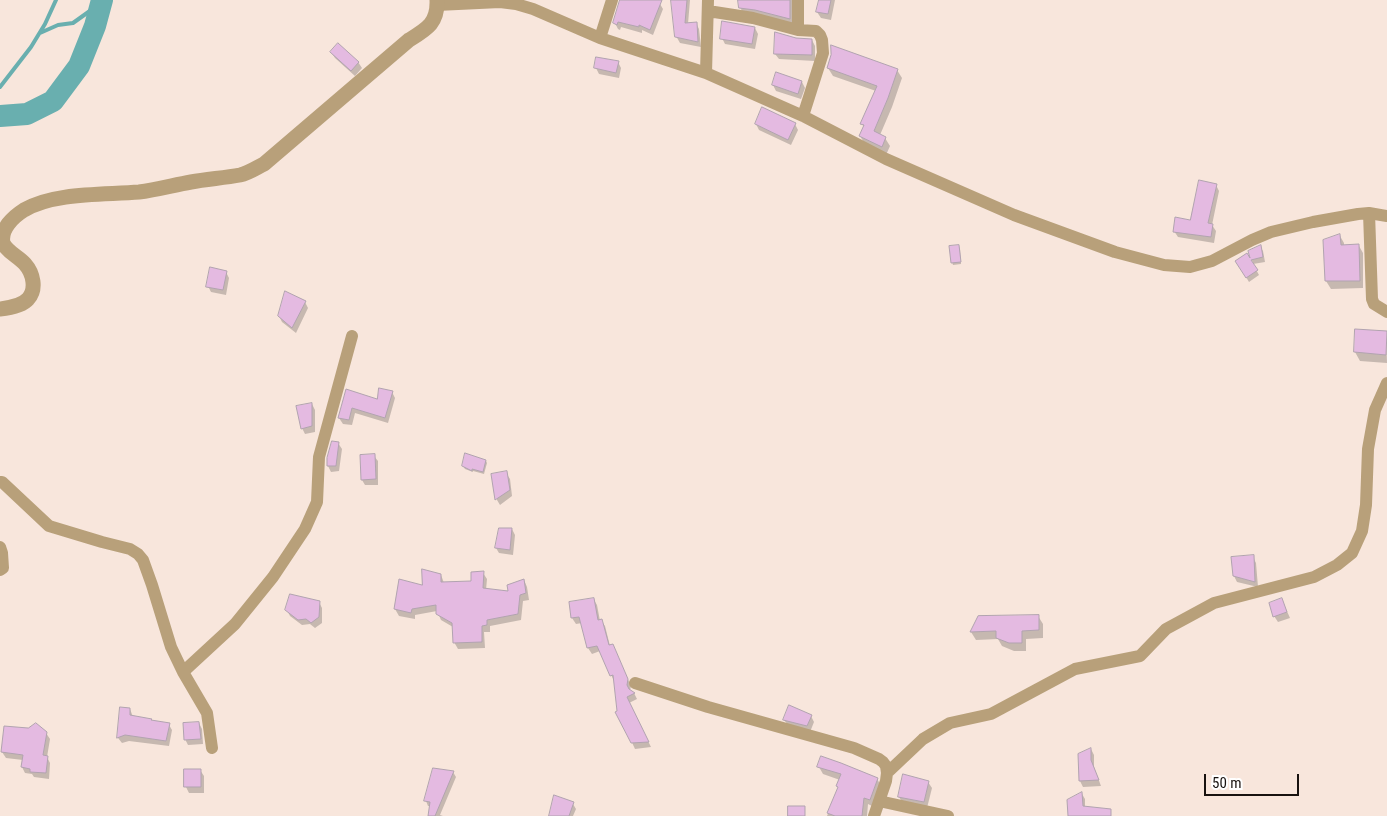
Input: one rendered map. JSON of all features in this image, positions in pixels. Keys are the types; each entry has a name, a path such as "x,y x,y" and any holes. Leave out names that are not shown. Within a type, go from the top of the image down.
{"street":[{"path":"600,38 612,0"},
{"path":"798,0 798,30"},
{"path":"0,309 14,307 27,300 31,293 32,274 3,242 6,226 10,220 22,211 29,207 54,200 79,196 141,192 241,175 264,164 409,40 428,28 438,8 437,3 500,2 533,9 600,38 706,73 803,116 886,159 1014,215 1115,252 1164,265 1190,267 1212,261 1271,232 1313,222 1368,213 1387,216"},
{"path":"706,73 708,6 798,30 816,31 820,36 823,49 803,116"},
{"path":"1368,213 1372,299 1374,304 1387,312"},
{"path":"183,672 236,624 273,577 305,529 317,502 319,457 352,336"},
{"path":"887,773 923,739 950,723 991,714 1076,669 1140,656 1166,629 1214,604 1314,577 1352,553 1362,531 1366,505 1368,449 1375,410 1387,383"},
{"path":"0,482 15,493 50,526 130,549 143,560 171,647 207,713 212,748"},
{"path":"0,547 3,568 0,570"},
{"path":"635,683 708,707 854,748 883,762 886,766 886,781 874,816"},
{"path":"880,801 948,816"}],"building":[{"path":"620,0 662,0 650,30 639,25 639,27 618,22 617,25 613,23"},
{"path":"671,0 687,0 685,23 697,22 698,42 675,37"},
{"path":"738,0 790,0 790,19 739,8"},
{"path":"819,0 831,0 828,14 816,12"},
{"path":"722,21 755,27 752,44 720,39"},
{"path":"775,32 796,38 812,39 812,55 774,54"},
{"path":"338,43 359,62 351,71 330,52"},
{"path":"831,45 898,69 874,131 886,137 882,147 859,136 864,125 860,124 877,86 827,68 831,55"},
{"path":"596,57 619,61 616,73 594,68"},
{"path":"776,72 802,81 798,94 772,85"},
{"path":"762,107 796,123 788,140 755,124"},
{"path":"1199,180 1217,184 1208,223 1213,224 1211,237 1173,232 1175,217 1190,220"},
{"path":"1340,234 1341,245 1359,244 1360,281 1325,281 1323,240"},
{"path":"959,245 961,262 951,263 949,246"},
{"path":"1261,245 1263,257 1251,260 1258,270 1246,278 1235,261 1247,253 1250,258 1248,251"},
{"path":"210,267 227,271 223,290 206,287"},
{"path":"285,291 306,301 292,328 278,316"},
{"path":"1355,329 1387,331 1386,355 1354,352"},
{"path":"379,388 393,391 385,418 352,408 349,420 338,418 346,389 377,399"},
{"path":"312,403 312,426 301,429 296,406"},
{"path":"332,441 339,442 336,466 327,466 327,458"},
{"path":"465,453 486,460 483,472 472,469 472,471 462,466"},
{"path":"375,454 376,479 361,480 360,455"},
{"path":"507,471 510,490 495,500 491,474"},
{"path":"499,528 512,528 510,550 495,548"},
{"path":"1254,555 1255,582 1233,576 1231,557"},
{"path":"422,569 441,574 441,582 471,581 471,572 484,571 483,588 508,591 507,585 524,579 526,593 520,595 518,614 487,620 487,625 482,626 482,642 453,643 452,623 436,614 436,605 412,609 411,613 394,609 399,579 422,585"},
{"path":"290,594 320,601 319,617 311,623 306,619 298,620 285,610"},
{"path":"594,598 598,620 602,619 609,645 613,644 628,679 627,685 635,693 627,697 649,742 631,743 615,712 617,711 613,675 610,676 597,646 587,648 579,617 571,618 569,602"},
{"path":"1282,598 1287,612 1273,617 1269,603"},
{"path":"1039,615 1039,630 1022,631 1022,643 1009,643 996,638 996,631 970,632 978,616"},
{"path":"789,705 812,715 807,726 783,720"},
{"path":"120,707 130,708 130,715 170,723 166,741 125,735 117,738"},
{"path":"199,722 201,739 184,740 183,723"},
{"path":"36,723 47,732 43,755 48,756 46,773 30,772 30,769 21,767 23,755 1,752 4,726 28,728"},
{"path":"1091,748 1091,760 1099,780 1079,781 1078,754"},
{"path":"821,756 878,778 870,800 864,798 862,816 835,816 827,813 838,787 836,786 841,774 817,767"},
{"path":"433,768 454,771 435,816 428,816 430,802 424,801"},
{"path":"184,769 201,769 201,787 184,787"},
{"path":"903,774 929,781 924,802 898,797"},
{"path":"1082,792 1083,806 1111,809 1111,816 1068,816 1067,800"},
{"path":"554,795 574,802 569,816 549,816"},
{"path":"788,806 805,806 805,816 788,816"}],"waterway":[{"path":"0,87 31,47 45,24 56,0"},
{"path":"0,116 27,114 53,101 79,66 95,26 102,0"},
{"path":"40,33 58,25 73,23 101,3"}]}
